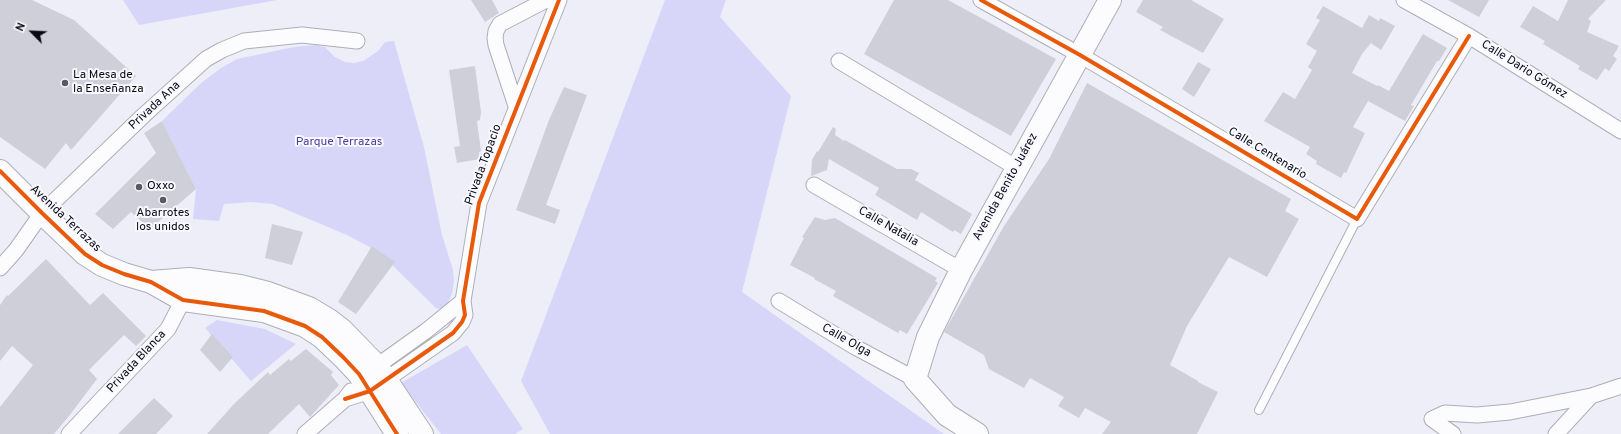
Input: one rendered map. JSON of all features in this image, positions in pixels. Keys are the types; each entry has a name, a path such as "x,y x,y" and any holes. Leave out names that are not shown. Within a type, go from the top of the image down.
{"street":[{"path":"516,106 496,45 496,31 500,24 546,0"},
{"name":"Privada Topacio","path":"374,378 436,344 453,333 462,322 465,315 463,301 479,203 559,0"},
{"name":"Calle Centenario","path":"981,0 1080,55 1357,219"},
{"name":"Avenida Benito Juárez","path":"915,380 928,337 961,270 1110,0"},
{"name":"Calle Dario Gómez","path":"1404,0 1469,36 1621,131"},
{"name":"Privada Ana","path":"0,268 16,250 42,214 144,115 206,59 222,50 244,41 302,35 358,41"},
{"path":"1357,219 1469,36"},
{"path":"839,62 1017,168"},
{"name":"Avenida Terrazas","path":"0,171 42,214 85,254 102,265 124,274 151,282 183,300 264,310 304,326 322,337 344,358 374,378 397,434"},
{"name":"Calle Natalia","path":"814,185 961,270"},
{"name":"Avenida Terrazas","path":"151,282 189,279 240,286 268,293 309,308 342,330 374,378 422,434"},
{"name":"Privada Blanca","path":"69,434 168,329 183,300 189,279"},
{"path":"305,434 345,399 374,378 426,331 463,301"},
{"name":"Calle Olga","path":"779,301 855,347 915,380"},
{"path":"426,331 436,344"},
{"path":"915,380 947,415 977,434"},
{"path":"1453,434 1432,419 1445,413 1477,415 1510,412 1591,396 1621,386"},
{"path":"1556,434 1591,396"}],"lane":[{"path":"1259,410 1357,219"}],"green space":[{"path":"123,0 277,0 139,25"},
{"path":"665,0 726,0 720,17 791,96 742,292 944,434 550,434 521,381"},
{"name":"Parque Terrazas","path":"394,41 424,147 442,235 453,270 454,281 452,293 447,306 443,310 436,308 379,252 347,235 273,204 251,202 224,204 219,221 193,219 196,189 162,121 200,84 221,68 237,59 294,47 315,45 325,47 335,57 345,62 354,63 363,61 378,51 385,42"},
{"path":"217,320 265,329 296,344 251,381 205,328"},
{"path":"467,345 523,429 515,434 441,434 401,383"}],"building":[{"name":"La Mesa de la Enseñanza","path":"0,0 32,0 74,20 136,76 71,150 66,143 45,169 0,137"},
{"path":"471,0 492,0 499,13 485,22"},
{"path":"894,0 948,0 1056,59 1011,136 864,54"},
{"path":"1143,0 1191,0 1224,19 1203,53 1160,30 1163,27 1136,12"},
{"path":"1448,0 1489,0 1479,17"},
{"path":"1568,0 1606,0 1588,19 1591,21 1587,32 1619,46 1613,56 1617,59 1609,71 1605,68 1597,80 1578,69 1580,66 1543,44 1545,41 1520,27 1533,6 1558,21"},
{"path":"1323,6 1362,28 1369,15 1379,21 1380,18 1395,26 1381,50 1371,43 1362,54 1352,73 1389,91 1423,34 1447,48 1439,61 1437,61 1411,105 1414,106 1405,121 1368,101 1353,127 1365,133 1346,173 1344,172 1341,178 1316,164 1317,161 1306,154 1310,147 1264,121 1283,92 1295,99 1312,70 1308,67 1317,51 1306,44 1320,20 1316,18"},
{"path":"1198,62 1211,69 1194,97 1182,89"},
{"path":"475,66 481,112 480,120 477,121 481,151 479,152 480,159 457,163 454,147 460,146 449,70"},
{"path":"1087,83 1291,199 1285,211 1299,219 1267,277 1229,257 1187,326 1170,365 1218,392 1197,434 1102,434 1111,422 1085,408 1079,418 1058,406 1064,397 1030,378 1024,388 989,369 984,355 944,332 1004,226 1049,159"},
{"path":"564,87 587,95 546,205 560,210 555,224 516,210 549,120"},
{"name":"Oxxo","path":"162,121 196,189 150,229 131,212 113,229 95,214 156,153 144,133"},
{"path":"833,127 836,129 835,135 844,141 845,140 897,169 911,169 919,173 915,180 972,214 961,234 954,230 953,232 921,212 917,220 875,195 879,188 829,159 827,170 811,176 812,160"},
{"path":"815,217 825,220 835,218 937,278 935,281 938,283 907,334 900,330 898,333 833,296 836,291 790,265 804,238 802,237"},
{"path":"272,224 303,232 292,265 265,258"},
{"path":"372,246 395,262 356,314 338,302"},
{"path":"46,259 90,305 103,293 146,336 136,346 124,335 89,370 97,379 54,434 0,434 0,407 33,365 12,346 0,361 0,305 7,295 8,296"},
{"path":"212,334 233,357 220,372 200,350"},
{"path":"306,349 333,372 331,375 339,385 310,417 299,404 268,434 207,434 234,404 268,372 270,375 289,359 291,361"},
{"path":"154,398 173,416 156,434 118,434"}],"cycle path":[{"path":"345,399 370,391 453,333 462,322 465,315 463,301 479,203 559,0"},
{"path":"981,0 1080,55 1357,219 1469,36"},
{"path":"0,171 85,254 102,265 124,274 151,282 183,300 264,311 305,326 322,337 359,374 397,434"}],"place":[{"name":"La Mesa de la Enseñanza","path":"65,83"},
{"name":"Oxxo","path":"139,187"},
{"name":"Abarrotes los unidos","path":"163,200"}]}
